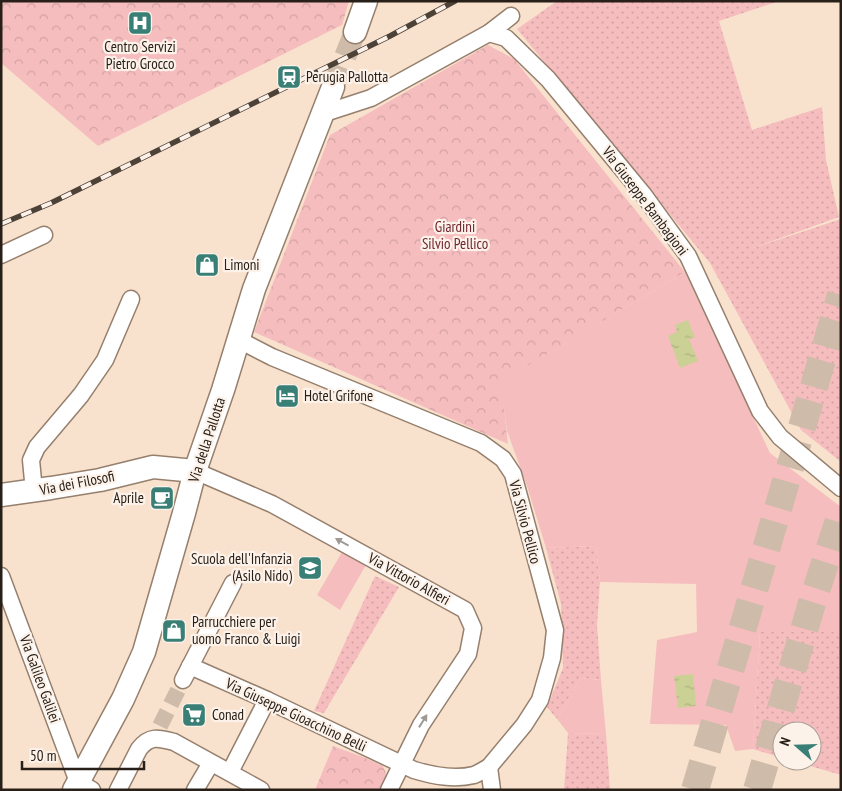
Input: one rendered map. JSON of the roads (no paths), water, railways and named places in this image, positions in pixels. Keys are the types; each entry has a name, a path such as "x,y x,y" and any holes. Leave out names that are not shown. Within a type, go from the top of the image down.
{"main road":[{"path":"355,32 366,1"},
{"name":"Via della Pallotta","path":"82,787 144,652 195,471 223,390 254,289 333,87"},
{"name":"Via dei Filosofi","path":"1,495 100,480 153,467 195,471"}],"street":[{"path":"322,114 370,98 489,33 511,16"},
{"name":"Via Giuseppe Bambagioni","path":"489,33 506,38 548,79 643,194 688,256 760,411 780,437 841,488"},
{"path":"1,255 44,234"},
{"path":"34,491 31,460 37,447 81,395 105,360 132,299"},
{"name":"Via Silvio Pellico","path":"239,340 272,356 480,444 503,459 513,474 555,630 552,658 540,700 524,725 489,767"},
{"name":"Via Vittorio Alfieri","path":"195,471 272,504 465,610 473,628 468,654 421,725 389,790"},
{"name":"Via Galileo Galilei","path":"1,576 82,787"},
{"name":"Via Giuseppe Gioacchino Belli","path":"232,583 187,673 267,700 401,765 432,776 454,778 476,774 489,767"},
{"path":"230,772 267,700"},
{"path":"118,790 139,749 159,732 261,790"},
{"path":"195,790 211,763"},
{"path":"489,767 492,790"}],"water":[{"path":"688,320 695,337 689,339 698,361 680,368 668,336 677,332 675,325"},
{"path":"693,674 696,706 678,708 674,676"}],"tunnel":[{"path":"333,87 355,32"},
{"path":"695,790 841,295"},
{"path":"757,790 812,603 841,514"},
{"path":"160,726 183,680"}],"railway":[{"path":"1,224 51,203 390,36 455,1"}],"place":[{"name":"Centro Servizi Pietro Grocco","path":"140,23"},
{"name":"Perugia Pallotta","path":"289,77"},
{"name":"Limoni","path":"207,265"},
{"name":"Hotel Grifone","path":"287,396"},
{"name":"Aprile","path":"162,498"},
{"name":"Scuola dell'Infanzia (Asilo Nido)","path":"310,568"},
{"name":"Parrucchiere per uomo Franco & Luigi","path":"174,631"},
{"name":"Conad","path":"194,715"}],"park label":[{"name":"Giardini Silvio Pellico","path":"455,236"}]}
